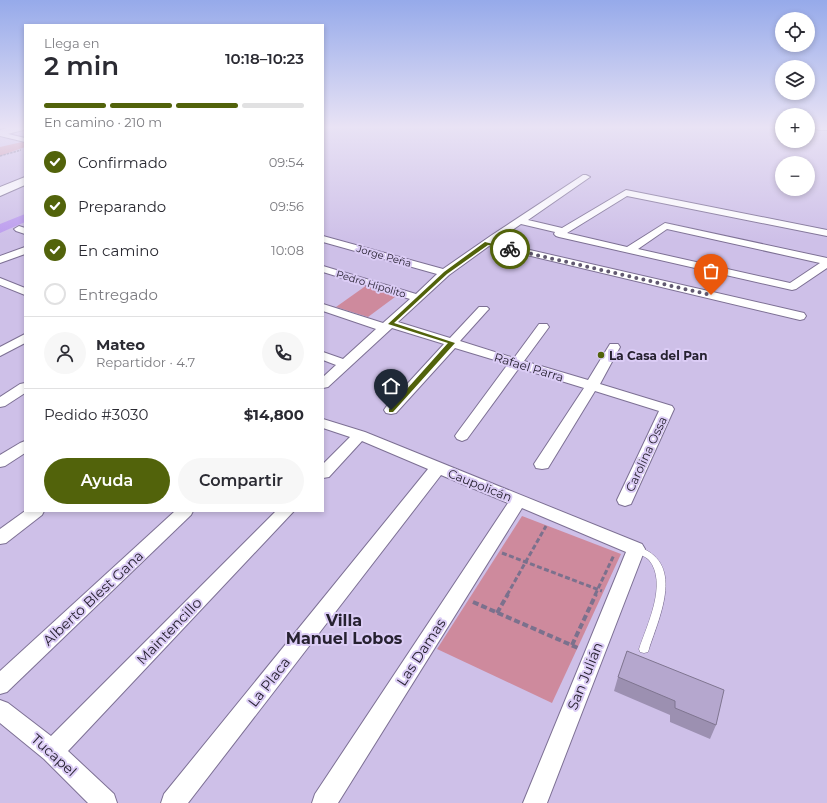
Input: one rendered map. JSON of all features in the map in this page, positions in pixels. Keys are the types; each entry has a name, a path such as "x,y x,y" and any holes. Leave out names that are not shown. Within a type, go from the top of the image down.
{"main road":[{"path":"0,192 24,181"}],"street":[{"path":"324,383 445,273 586,177"},
{"path":"827,233 626,193 559,234 792,287 827,262"},
{"path":"521,221 563,231"},
{"path":"629,250 665,226 827,262"},
{"name":"Jorge Peña","path":"324,239 445,273"},
{"path":"487,243 800,316"},
{"path":"0,260 24,250"},
{"name":"Pedro Hipolito","path":"324,269 418,298"},
{"path":"0,281 24,292"},
{"name":"Rafael Parra","path":"324,307 452,343 667,409"},
{"path":"391,410 483,309"},
{"path":"462,436 543,326"},
{"path":"1,349 24,338"},
{"path":"542,464 592,386 614,347"},
{"path":"324,356 346,364"},
{"path":"0,402 24,389"},
{"name":"Carolina Ossa","path":"625,500 667,409"},
{"name":"Caupolicán","path":"324,423 360,436 628,546"},
{"path":"324,472 360,436"},
{"path":"0,462 24,447"},
{"name":"La Placa","path":"173,803 438,468"},
{"name":"Las Damas","path":"324,803 518,501"},
{"path":"0,538 35,512"},
{"name":"Alberto Blest Gana","path":"0,685 184,512"},
{"name":"Maintencillo","path":"52,751 285,512"},
{"name":"San Julián","path":"535,803 594,655 608,594 628,546"},
{"name":"Tucapel","path":"0,710 52,751 98,801"}],"lane":[{"path":"628,546 651,556 661,572 662,592 644,649"}],"path":[{"path":"496,612 552,515"},
{"path":"572,645 608,594 628,546"},
{"path":"488,547 608,594"},
{"path":"457,596 594,655"}],"shaded area":[{"path":"367,285 399,294 368,317 336,307"},
{"path":"522,516 621,554 552,703 437,649"}],"building":[{"path":"627,651 724,690 716,725 675,708 675,701 618,677"}],"waterway":[{"path":"0,229 24,218"}],"way so far":[{"path":"510,249 711,295"}],"place":[{"name":"La Casa del Pan","path":"601,355"}],"district":[{"name":"Villa Manuel Lobos","path":"344,629"}],"route":[{"path":"391,410 452,343 391,324 445,273 487,243 510,249"}]}
